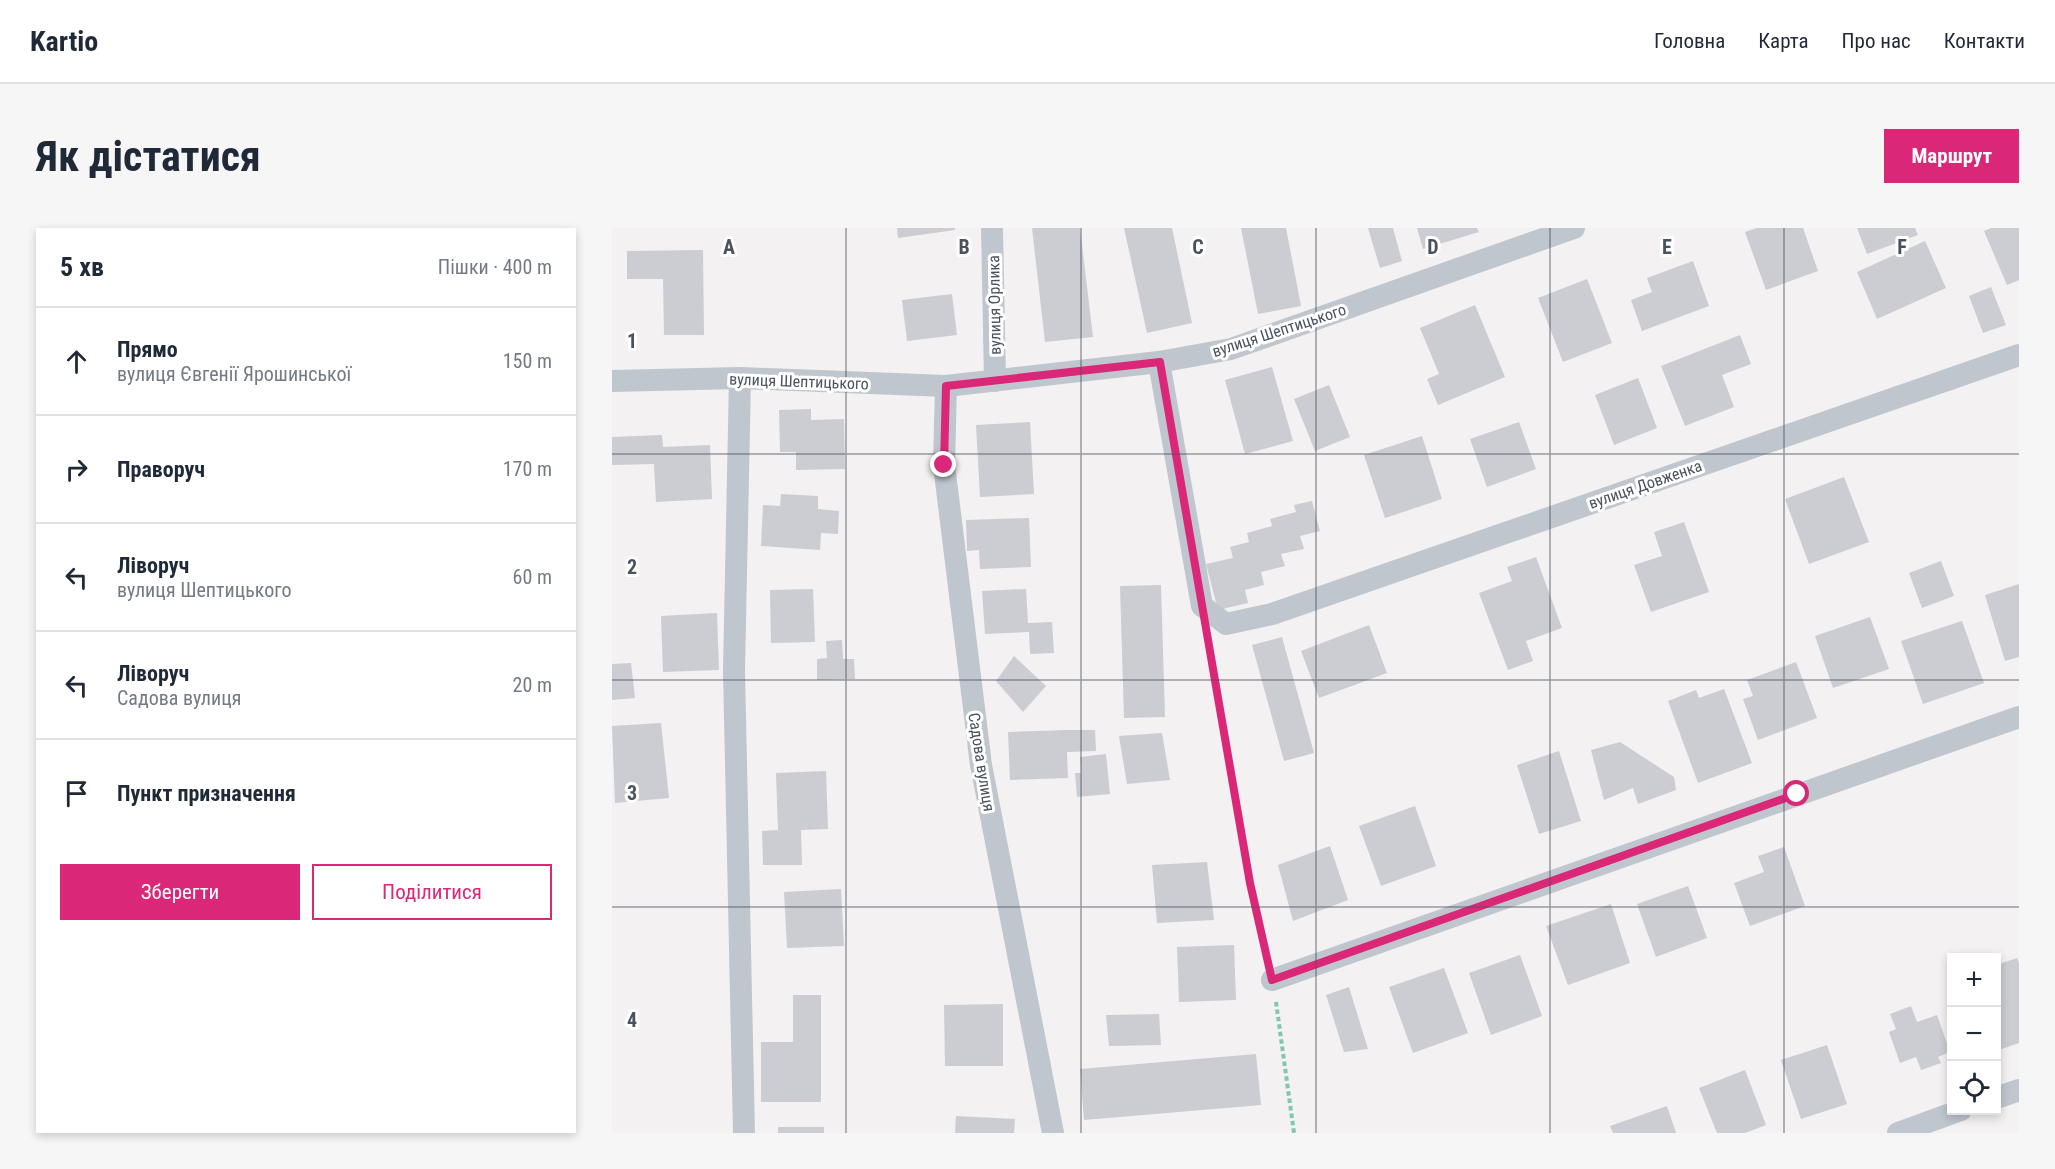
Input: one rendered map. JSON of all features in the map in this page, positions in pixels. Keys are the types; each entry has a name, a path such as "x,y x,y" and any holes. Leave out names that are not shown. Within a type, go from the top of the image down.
{"street":[{"name":"вулиця Орлика","path":"992,228 995,381"},
{"name":"вулиця Шептицького","path":"612,381 740,378 946,386 1160,362 1231,349 1574,228"},
{"name":"вулиця Довженка","path":"1202,606 1226,624 1272,614 2019,355"},
{"path":"1160,362 1202,606"},
{"path":"740,378 734,671 744,1133"},
{"name":"Садова вулиця","path":"946,386 944,465 981,765 1053,1133"},
{"path":"1272,980 2019,717"},
{"path":"2001,1096 2019,1090"},
{"path":"1898,1133 1947,1115"}],"path":[{"path":"1202,606 1250,883 1272,980 1294,1133"}],"building":[{"path":"897,228 955,228 955,230 898,238"},
{"path":"1032,228 1080,228 1093,337 1045,342"},
{"path":"1124,228 1172,228 1192,323 1147,333"},
{"path":"1241,228 1286,228 1301,306 1258,314"},
{"path":"1368,228 1393,228 1402,261 1380,268"},
{"path":"1417,228 1477,228 1479,232 1423,249"},
{"path":"1757,228 1803,228 1818,271 1766,290 1745,232"},
{"path":"1857,228 1915,228 1918,235 1867,254"},
{"path":"1991,228 2019,228 2019,280 2007,285 1984,231"},
{"path":"1925,241 1946,288 1877,319 1857,272"},
{"path":"703,250 704,335 664,335 663,279 627,279 627,251"},
{"path":"1693,261 1709,306 1642,331 1631,300 1652,292 1647,278"},
{"path":"1587,279 1612,343 1563,362 1538,298"},
{"path":"1991,287 2006,325 1983,333 1969,296"},
{"path":"952,294 957,335 907,341 902,300"},
{"path":"1475,305 1505,377 1438,405 1427,379 1439,374 1420,328"},
{"path":"1740,335 1751,364 1722,375 1734,407 1685,426 1661,366"},
{"path":"1272,367 1293,441 1245,454 1225,380"},
{"path":"1638,378 1657,428 1614,445 1595,395"},
{"path":"1329,385 1350,437 1315,451 1294,399"},
{"path":"811,409 811,420 844,419 845,469 796,470 796,452 780,452 779,410"},
{"path":"1030,422 1034,494 980,497 976,425"},
{"path":"1519,422 1536,469 1487,487 1470,439"},
{"path":"662,435 663,447 710,445 712,499 656,502 654,464 612,465 612,437"},
{"path":"1422,436 1442,499 1385,518 1364,455"},
{"path":"1844,477 1869,542 1809,564 1785,499"},
{"path":"781,494 818,496 818,509 839,511 838,534 821,533 820,550 761,546 763,505 780,506"},
{"path":"1312,501 1320,531 1300,536 1304,549 1281,554 1285,566 1261,572 1264,585 1245,590 1248,603 1218,610 1206,564 1233,558 1230,547 1249,542 1247,533 1272,526 1270,519 1296,512 1294,505"},
{"path":"1029,518 1031,567 980,569 979,550 967,551 966,520"},
{"path":"1684,522 1709,592 1651,612 1634,565 1662,556 1654,532"},
{"path":"1536,557 1562,628 1526,641 1533,661 1508,670 1479,593 1512,581 1507,567"},
{"path":"1941,561 1954,596 1922,608 1909,573"},
{"path":"2019,584 2019,657 2005,661 1985,595"},
{"path":"1161,585 1165,717 1124,718 1120,586"},
{"path":"813,589 815,642 771,643 770,590"},
{"path":"1026,589 1028,623 1052,622 1054,653 1030,654 1029,632 985,634 982,591"},
{"path":"717,613 719,670 663,672 661,616"},
{"path":"1870,617 1889,669 1833,688 1815,636"},
{"path":"1962,621 1984,683 1923,704 1901,641"},
{"path":"1369,625 1387,673 1319,698 1301,651"},
{"path":"1282,637 1314,753 1284,761 1252,645"},
{"path":"842,640 843,659 854,659 855,679 817,680 817,659 827,658 826,641"},
{"path":"1014,656 1046,686 1023,712 996,681"},
{"path":"1796,662 1817,718 1758,740 1743,699 1753,696 1747,680"},
{"path":"631,663 635,698 612,700 612,664"},
{"path":"1724,689 1752,763 1698,783 1668,701 1696,690 1699,698"},
{"path":"661,723 669,798 615,803 612,726"},
{"path":"1095,730 1096,751 1067,752 1068,778 1010,780 1008,732"},
{"path":"1162,733 1170,780 1127,784 1119,736"},
{"path":"1620,742 1674,777 1676,790 1638,804 1633,788 1604,800 1591,750"},
{"path":"1559,751 1581,821 1539,834 1517,765"},
{"path":"1106,754 1110,794 1077,797 1075,773 1081,773 1080,757"},
{"path":"826,771 828,829 801,830 802,865 763,865 762,831 778,830 776,773"},
{"path":"1415,806 1436,866 1381,886 1359,826"},
{"path":"1330,846 1348,900 1293,921 1278,865"},
{"path":"1784,847 1805,906 1750,926 1734,883 1764,872 1758,856"},
{"path":"1207,862 1214,920 1157,923 1152,865"},
{"path":"1688,886 1707,938 1656,957 1637,904"},
{"path":"841,889 844,946 787,948 784,892"},
{"path":"1611,904 1630,963 1568,985 1546,926"},
{"path":"1234,945 1236,1000 1179,1002 1177,947"},
{"path":"1520,955 1542,1016 1491,1035 1469,973"},
{"path":"2017,958 2019,963 2019,1043 2001,1049 2001,1007 2001,963"},
{"path":"1444,968 1468,1033 1413,1053 1389,987"},
{"path":"1349,987 1368,1049 1344,1052 1326,995"},
{"path":"793,995 821,995 821,1102 761,1102 761,1042 793,1042"},
{"path":"1003,1004 1003,1066 945,1066 944,1005"},
{"path":"1911,1006 1917,1022 1937,1015 1947,1043 1947,1053 1938,1057 1941,1063 1921,1070 1916,1057 1900,1063 1889,1032 1896,1029 1890,1014"},
{"path":"1159,1014 1161,1045 1109,1046 1106,1015"},
{"path":"1827,1045 1847,1104 1801,1119 1781,1060"},
{"path":"1256,1054 1261,1105 1084,1120 1080,1069"},
{"path":"1745,1070 1766,1125 1745,1133 1717,1133 1699,1088"},
{"path":"1667,1106 1676,1133 1613,1133 1610,1126"},
{"path":"956,1116 1015,1119 1014,1133 955,1133"},
{"path":"778,1127 824,1127 824,1133 778,1133"}],"route":[{"path":"944,465 946,386 1160,362 1250,883 1272,980 1797,794"}]}
